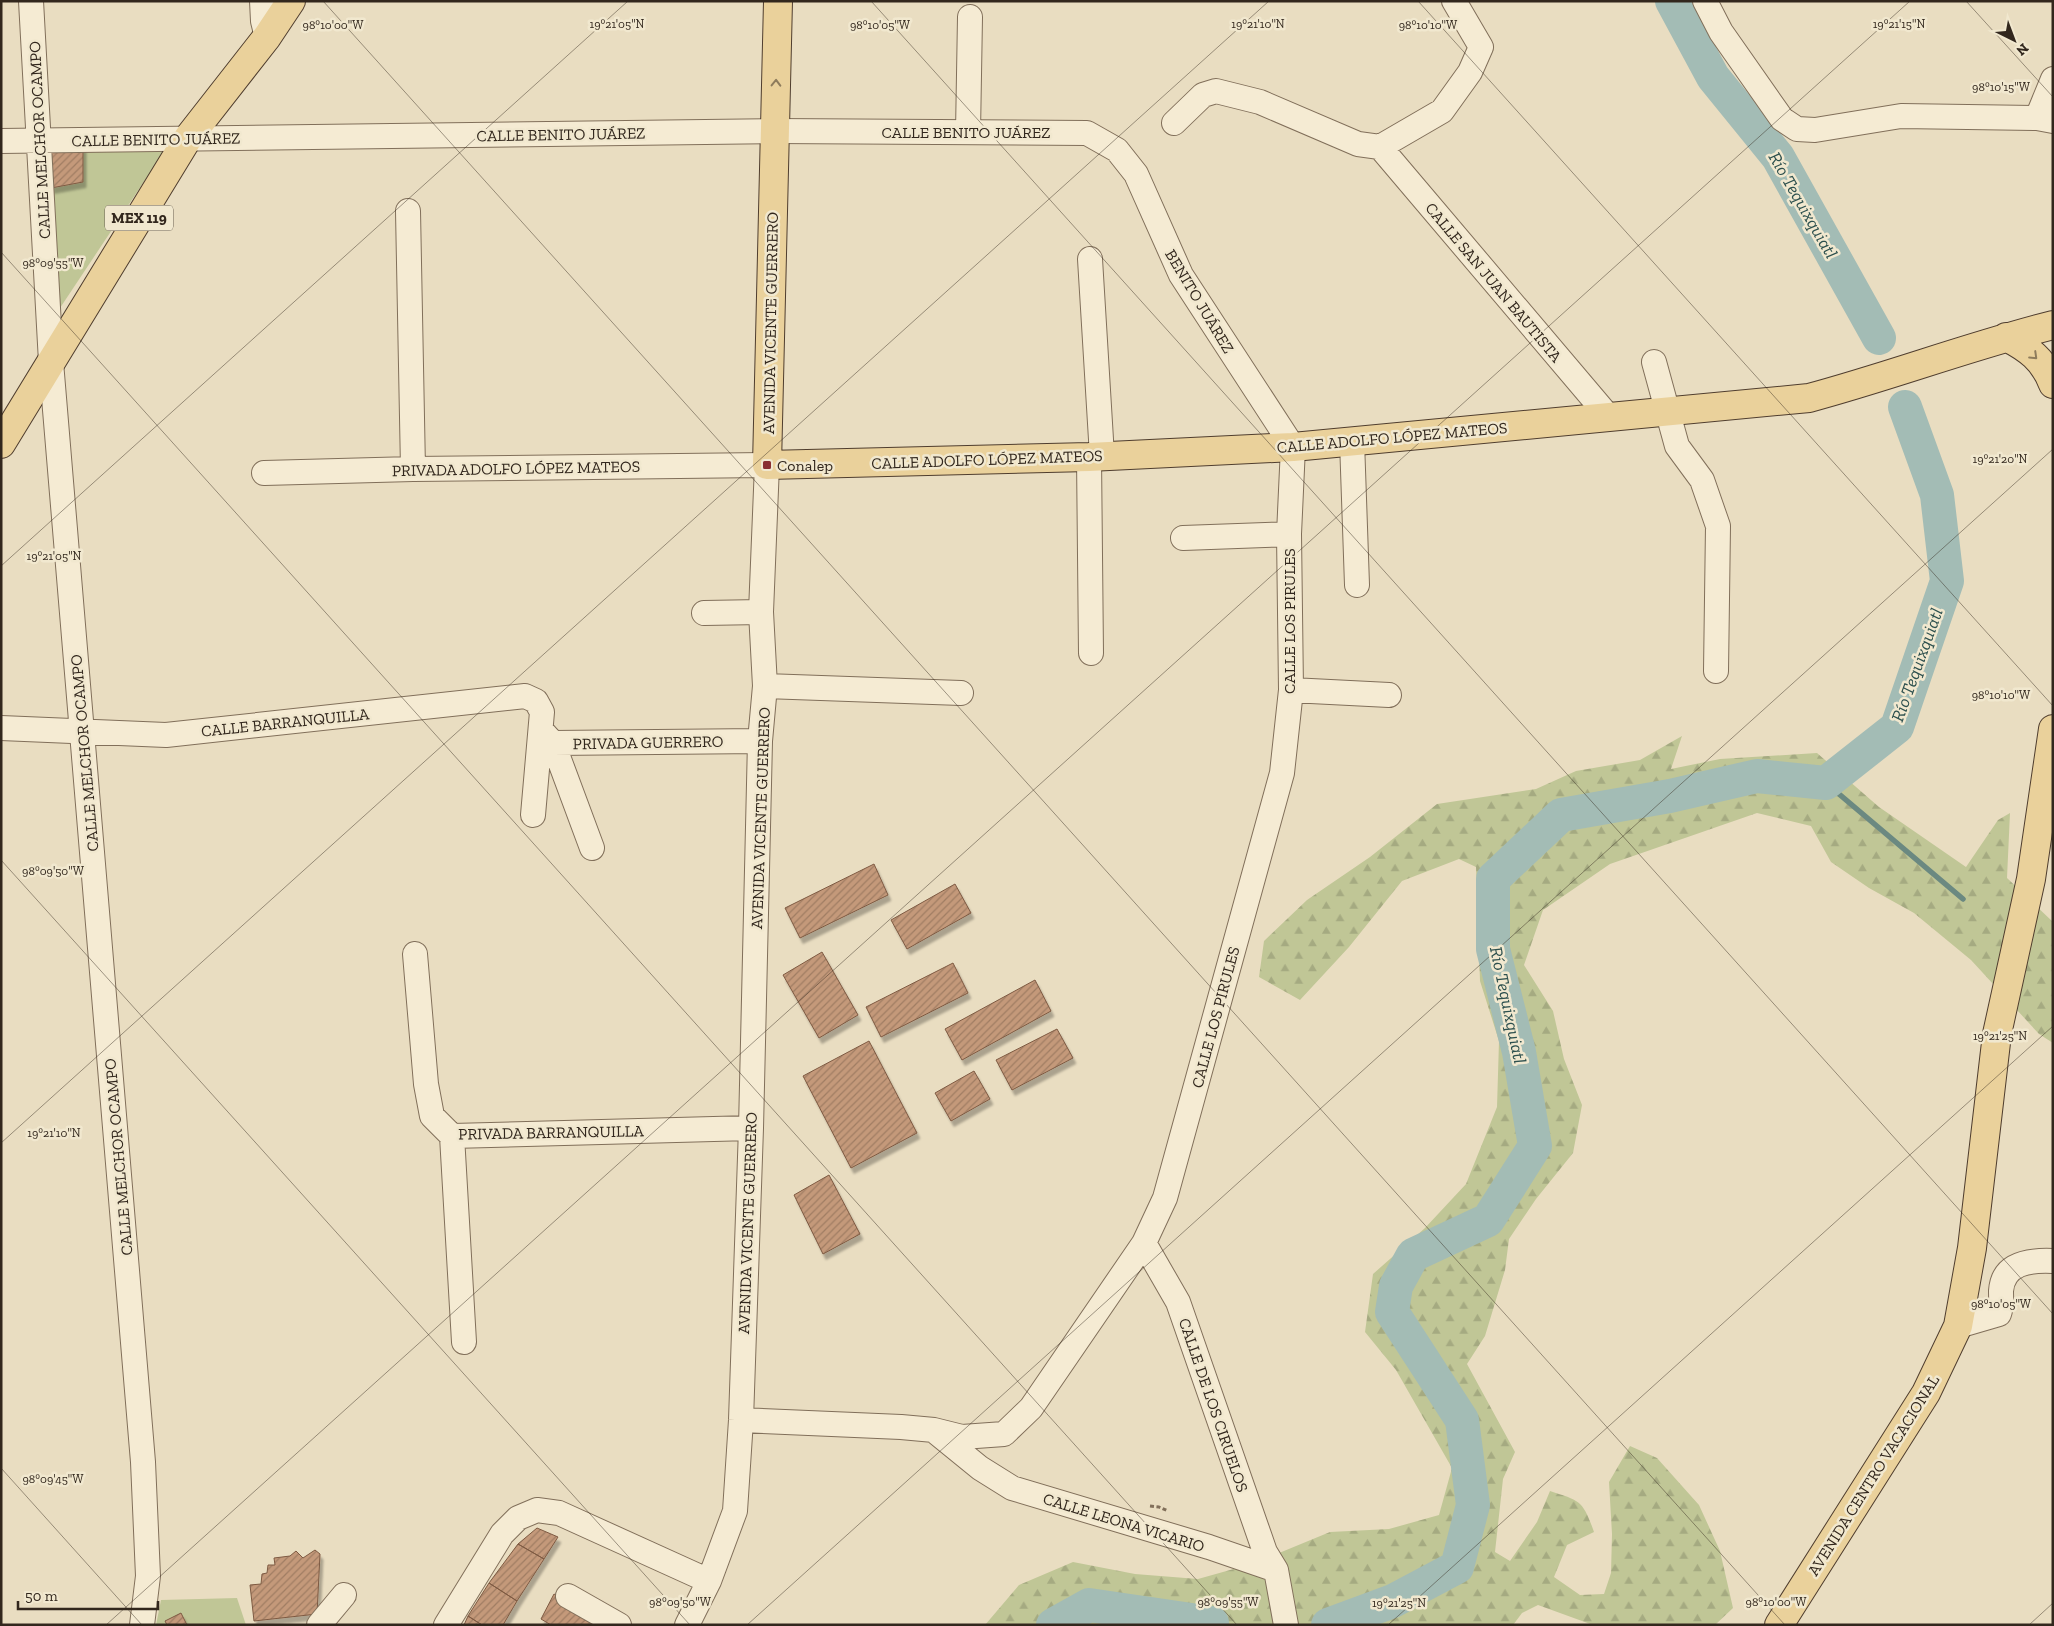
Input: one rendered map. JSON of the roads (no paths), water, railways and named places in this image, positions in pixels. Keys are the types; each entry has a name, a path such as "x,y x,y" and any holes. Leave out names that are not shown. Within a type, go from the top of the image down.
{"main road":[{"name":"MEX 119","path":"1,444 188,138 268,37 291,1"},
{"name":"AVENIDA VICENTE GUERRERO","path":"767,465 778,1"},
{"name":"CALLE ADOLFO LÓPEZ MATEOS","path":"767,465 1096,456 1293,447 1809,398 1865,383 2006,337 2053,325"},
{"path":"2006,337 2023,346 2038,358 2049,374 2053,384"},
{"name":"AVENIDA CENTRO VACACIONAL","path":"1779,1625 1926,1393 1958,1326 1972,1248 1997,1034 2031,879 2053,729"}],"street":[{"name":"CALLE MELCHOR OCAMPO","path":"31,1 51,362 143,1462 148,1576 142,1625"},
{"path":"262,1 263,21 268,37"},
{"path":"1174,123 1203,95 1216,91 1260,102 1358,144 1380,147 1442,111 1470,72 1481,47 1454,1"},
{"path":"1705,1 1721,32 1782,119 1797,129 1815,130 1901,116 2045,119 2053,79"},
{"path":"968,132 970,17"},
{"name":"CALLE BENITO JUÁREZ","path":"1,141 775,131 968,132 1087,133 1117,150"},
{"name":"CALLE SAN JUAN BAUTISTA","path":"1380,147 1608,416"},
{"name":"BENITO JUÁREZ","path":"1117,150 1136,174 1181,275 1293,447"},
{"path":"408,211 414,469"},
{"path":"1090,259 1096,456 1091,653"},
{"path":"1654,362 1677,446 1702,480 1718,526 1716,671"},
{"path":"1352,441 1357,585"},
{"name":"CALLE LOS PIRULES","path":"741,1420 901,1427 934,1430 962,1436 1004,1434 1031,1408 1144,1243 1165,1198 1282,773 1291,690 1289,534 1293,447"},
{"name":"PRIVADA ADOLFO LÓPEZ MATEOS","path":"264,473 414,469 767,465"},
{"name":"AVENIDA VICENTE GUERRERO","path":"687,1625 709,1581 734,1510 741,1420 751,1128 760,741 765,686 761,612 767,465"},
{"path":"1183,538 1289,534"},
{"path":"704,613 761,612"},
{"path":"765,686 961,693"},
{"path":"1291,690 1389,695"},
{"name":"CALLE BARRANQUILLA","path":"1,728 166,735 525,696 536,701 542,712 548,737"},
{"path":"532,815 548,737"},
{"path":"548,737 592,848"},
{"name":"PRIVADA GUERRERO","path":"548,737 760,741"},
{"name":"PRIVADA BARRANQUILLA","path":"415,954 426,1084 432,1116 452,1136 751,1128"},
{"path":"452,1136 464,1342"},
{"name":"CALLE DE LOS CIRUELOS","path":"1144,1243 1178,1302 1265,1552 1276,1570"},
{"path":"1958,1326 1999,1314 2002,1304 2001,1291 2003,1279 2017,1264 2035,1260 2053,1261"},
{"name":"CALLE LEONA VICARIO","path":"934,1430 980,1468 1012,1488 1209,1547 1276,1570"},
{"path":"446,1625 502,1534 518,1518 537,1510 559,1513 709,1581"},
{"path":"1276,1570 1286,1625"},
{"path":"319,1625 344,1595"},
{"path":"568,1596 619,1625"}],"waterway":[{"name":"Río Tequixquiatl","path":"1672,1 1713,77 1778,157 1879,338"},
{"name":"Río Tequixquiatl","path":"1328,1625 1393,1601 1457,1567 1473,1505 1462,1420 1392,1312 1396,1286 1413,1255 1488,1220 1535,1146 1519,1052 1493,949 1493,879 1561,815 1670,796 1757,776 1826,783 1897,727 1947,581 1937,495 1905,407"},
{"path":"1826,783 1963,899"},
{"name":"Río Tequixquiatl","path":"1053,1625 1089,1605 1212,1623"}],"place":[{"name":"Conalep","path":"767,465"}]}
